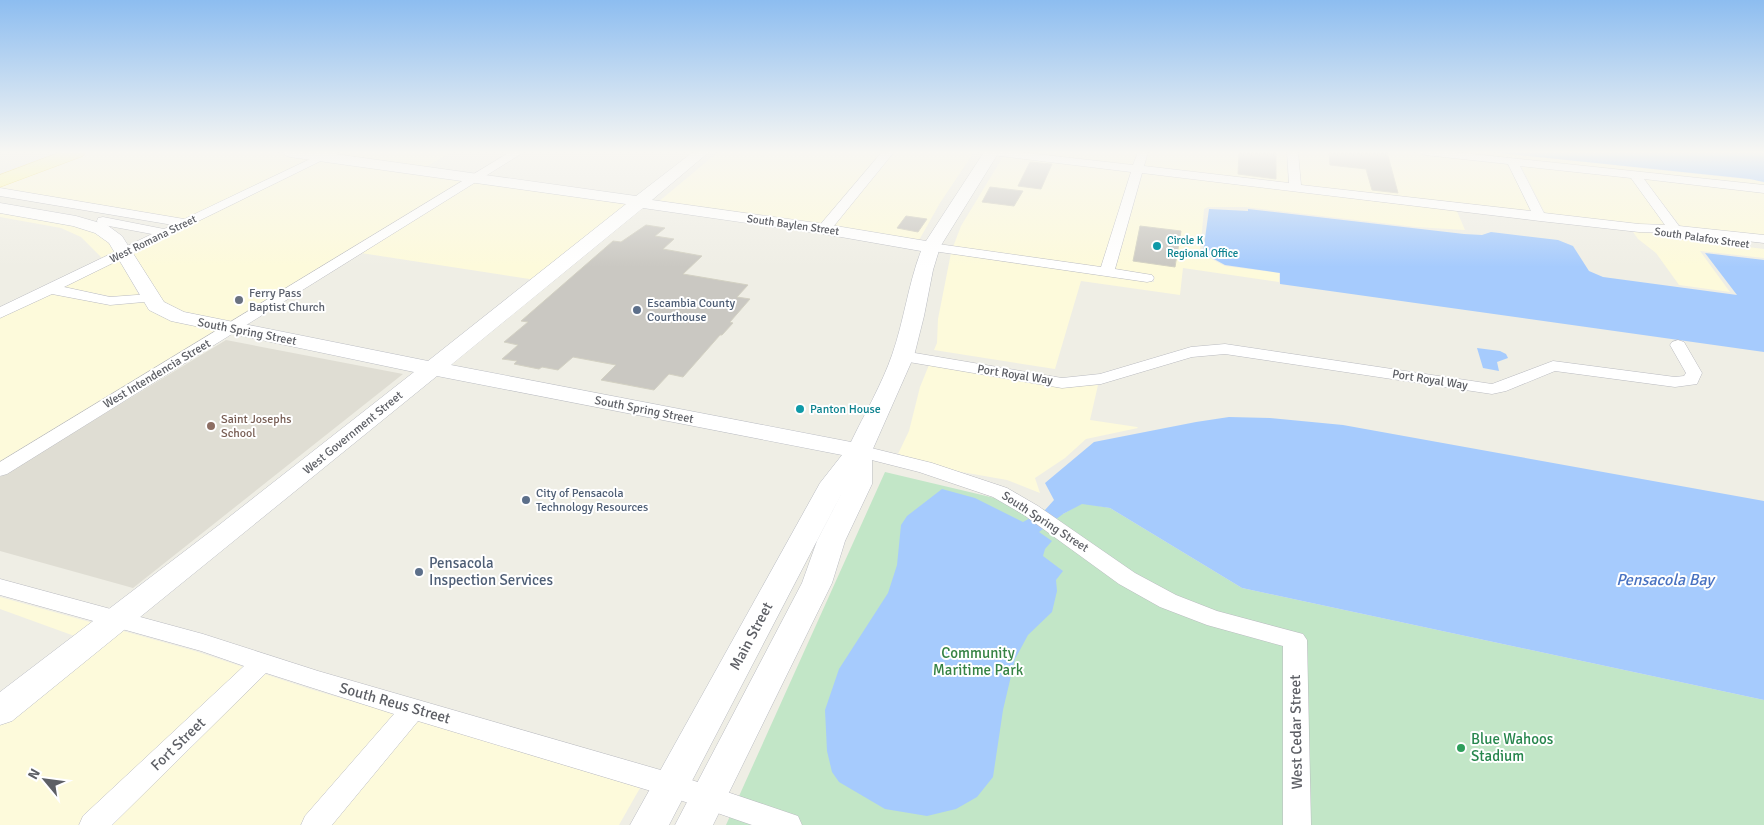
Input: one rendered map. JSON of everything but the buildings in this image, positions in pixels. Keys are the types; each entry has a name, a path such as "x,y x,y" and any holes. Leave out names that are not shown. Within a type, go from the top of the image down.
{"street":[{"name":"West Romana Street","path":"0,313 253,190"},
{"name":"West Intendencia Street","path":"0,470 454,190"},
{"name":"South Baylen Street","path":"565,190 1147,278"},
{"name":"West Government Street","path":"0,711 229,532 654,190"},
{"path":"824,229 856,190"},
{"path":"694,825 817,583 831,541 858,484 859,451 904,352 923,270 931,247 967,190"},
{"path":"1107,272 1132,190"},
{"name":"South Palafox Street","path":"1315,190 1639,228 1764,246"},
{"path":"1527,190 1540,217"},
{"path":"1646,190 1677,233"},
{"path":"0,192 186,223"},
{"path":"4,209 37,198"},
{"name":"South Spring Street","path":"4,209 166,233"},
{"path":"96,223 122,212"},
{"name":"South Spring Street","path":"96,223 113,237 150,298 165,312 178,318 911,462 1009,496 1076,540 1136,584 1170,602 1235,624 1295,640"},
{"name":"South Palafox Street","path":"1677,233 1764,239"},
{"path":"51,289 110,301 150,298"},
{"name":"Port Royal Way","path":"904,352 1031,374 1096,380 1191,352 1224,349 1485,389 1500,387 1553,366 1675,382 1692,380 1694,374 1678,345"},
{"name":"Main Street","path":"649,825 833,483 859,451"},
{"name":"South Reus Street","path":"0,587 203,643 413,709 670,786 788,825"},
{"name":"West Cedar Street","path":"1295,640 1297,825"},
{"name":"Fort Street","path":"93,825 262,662"},
{"path":"315,825 413,709"}],"shaded area":[{"path":"9,190 247,190 186,220"},
{"path":"260,190 448,190 231,324 195,317 164,303 132,253"},
{"path":"461,190 548,190 632,203 536,280 361,253"},
{"path":"672,190 850,190 820,226 657,203"},
{"path":"863,190 948,190 918,242 832,228"},
{"path":"982,190 1125,190 1101,268 953,247 961,226"},
{"path":"1138,190 1300,190 1456,209 1465,230 1416,227 1245,207 1208,207 1204,209 1200,253 1225,266 1279,273 1279,282 1183,268 1180,295 1081,281 1055,369 934,350 937,343 938,319 951,253 1154,282 1154,276 1115,270"},
{"path":"1340,190 1521,190 1532,213"},
{"path":"1534,190 1640,190 1666,226 1637,226 1546,215"},
{"path":"1653,190 1764,191 1764,237 1681,227"},
{"path":"0,212 71,224 94,232 109,241 116,253 103,259 81,237 61,228 0,217"},
{"path":"1631,229 1674,238 1764,249 1764,258 1700,251 1730,292 1679,285 1656,253 1638,239"},
{"path":"119,259 140,297 115,297 62,287"},
{"path":"50,293 106,304 144,302 158,315 171,320 219,331 0,463 0,317"},
{"name":"Saint Josephs School","path":"226,340 403,374 133,588 0,551 0,477"},
{"path":"929,365 1061,387 1098,385 1090,420 1138,428 1086,439 1065,458 1035,478 1040,493 1007,480 956,471 898,454 909,431 920,387"},
{"path":"0,597 97,624 80,638 0,609"},
{"path":"116,629 195,651 310,689 395,714 300,825 0,825 0,722"},
{"path":"417,721 640,788 619,825 330,825"}],"green space":[{"name":"Community Maritime Park","path":"885,472 1063,514 1082,503 1110,508 1242,588 1764,700 1764,825 726,825"}],"water":[{"path":"1209,209 1248,211 1248,209 1464,234 1482,235 1491,232 1558,240 1573,246 1589,271 1603,277 1737,295 1705,253 1764,260 1764,352 1280,284 1280,273 1225,265 1203,253"},
{"path":"1477,348 1500,351 1506,354 1508,358 1497,362 1499,371 1483,368"},
{"name":"Pensacola Bay","path":"1229,417 1270,418 1343,425 1764,501 1764,700 1242,588 1110,508 1082,504 1063,514 1039,532 1052,541 1045,549 1043,556 1063,571 1056,580 1057,591 1052,612 1028,635 1015,659 1003,710 993,777 977,797 956,809 927,816 885,809 839,782 832,772 827,751 825,710 839,669 888,593 897,565 901,525 907,516 942,489 975,498 1023,522 1045,510 1054,500 1045,483 1094,442"}],"place":[{"name":"Circle K Regional Office","path":"1157,246"},
{"name":"Ferry Pass Baptist Church","path":"239,300"},
{"name":"Escambia County Courthouse","path":"637,310"},
{"name":"Panton House","path":"800,409"},
{"name":"Saint Josephs School","path":"211,426"},
{"name":"City of Pensacola Technology Resources","path":"526,500"},
{"name":"Pensacola Inspection Services","path":"419,572"},
{"name":"Blue Wahoos Stadium","path":"1461,748"}]}
